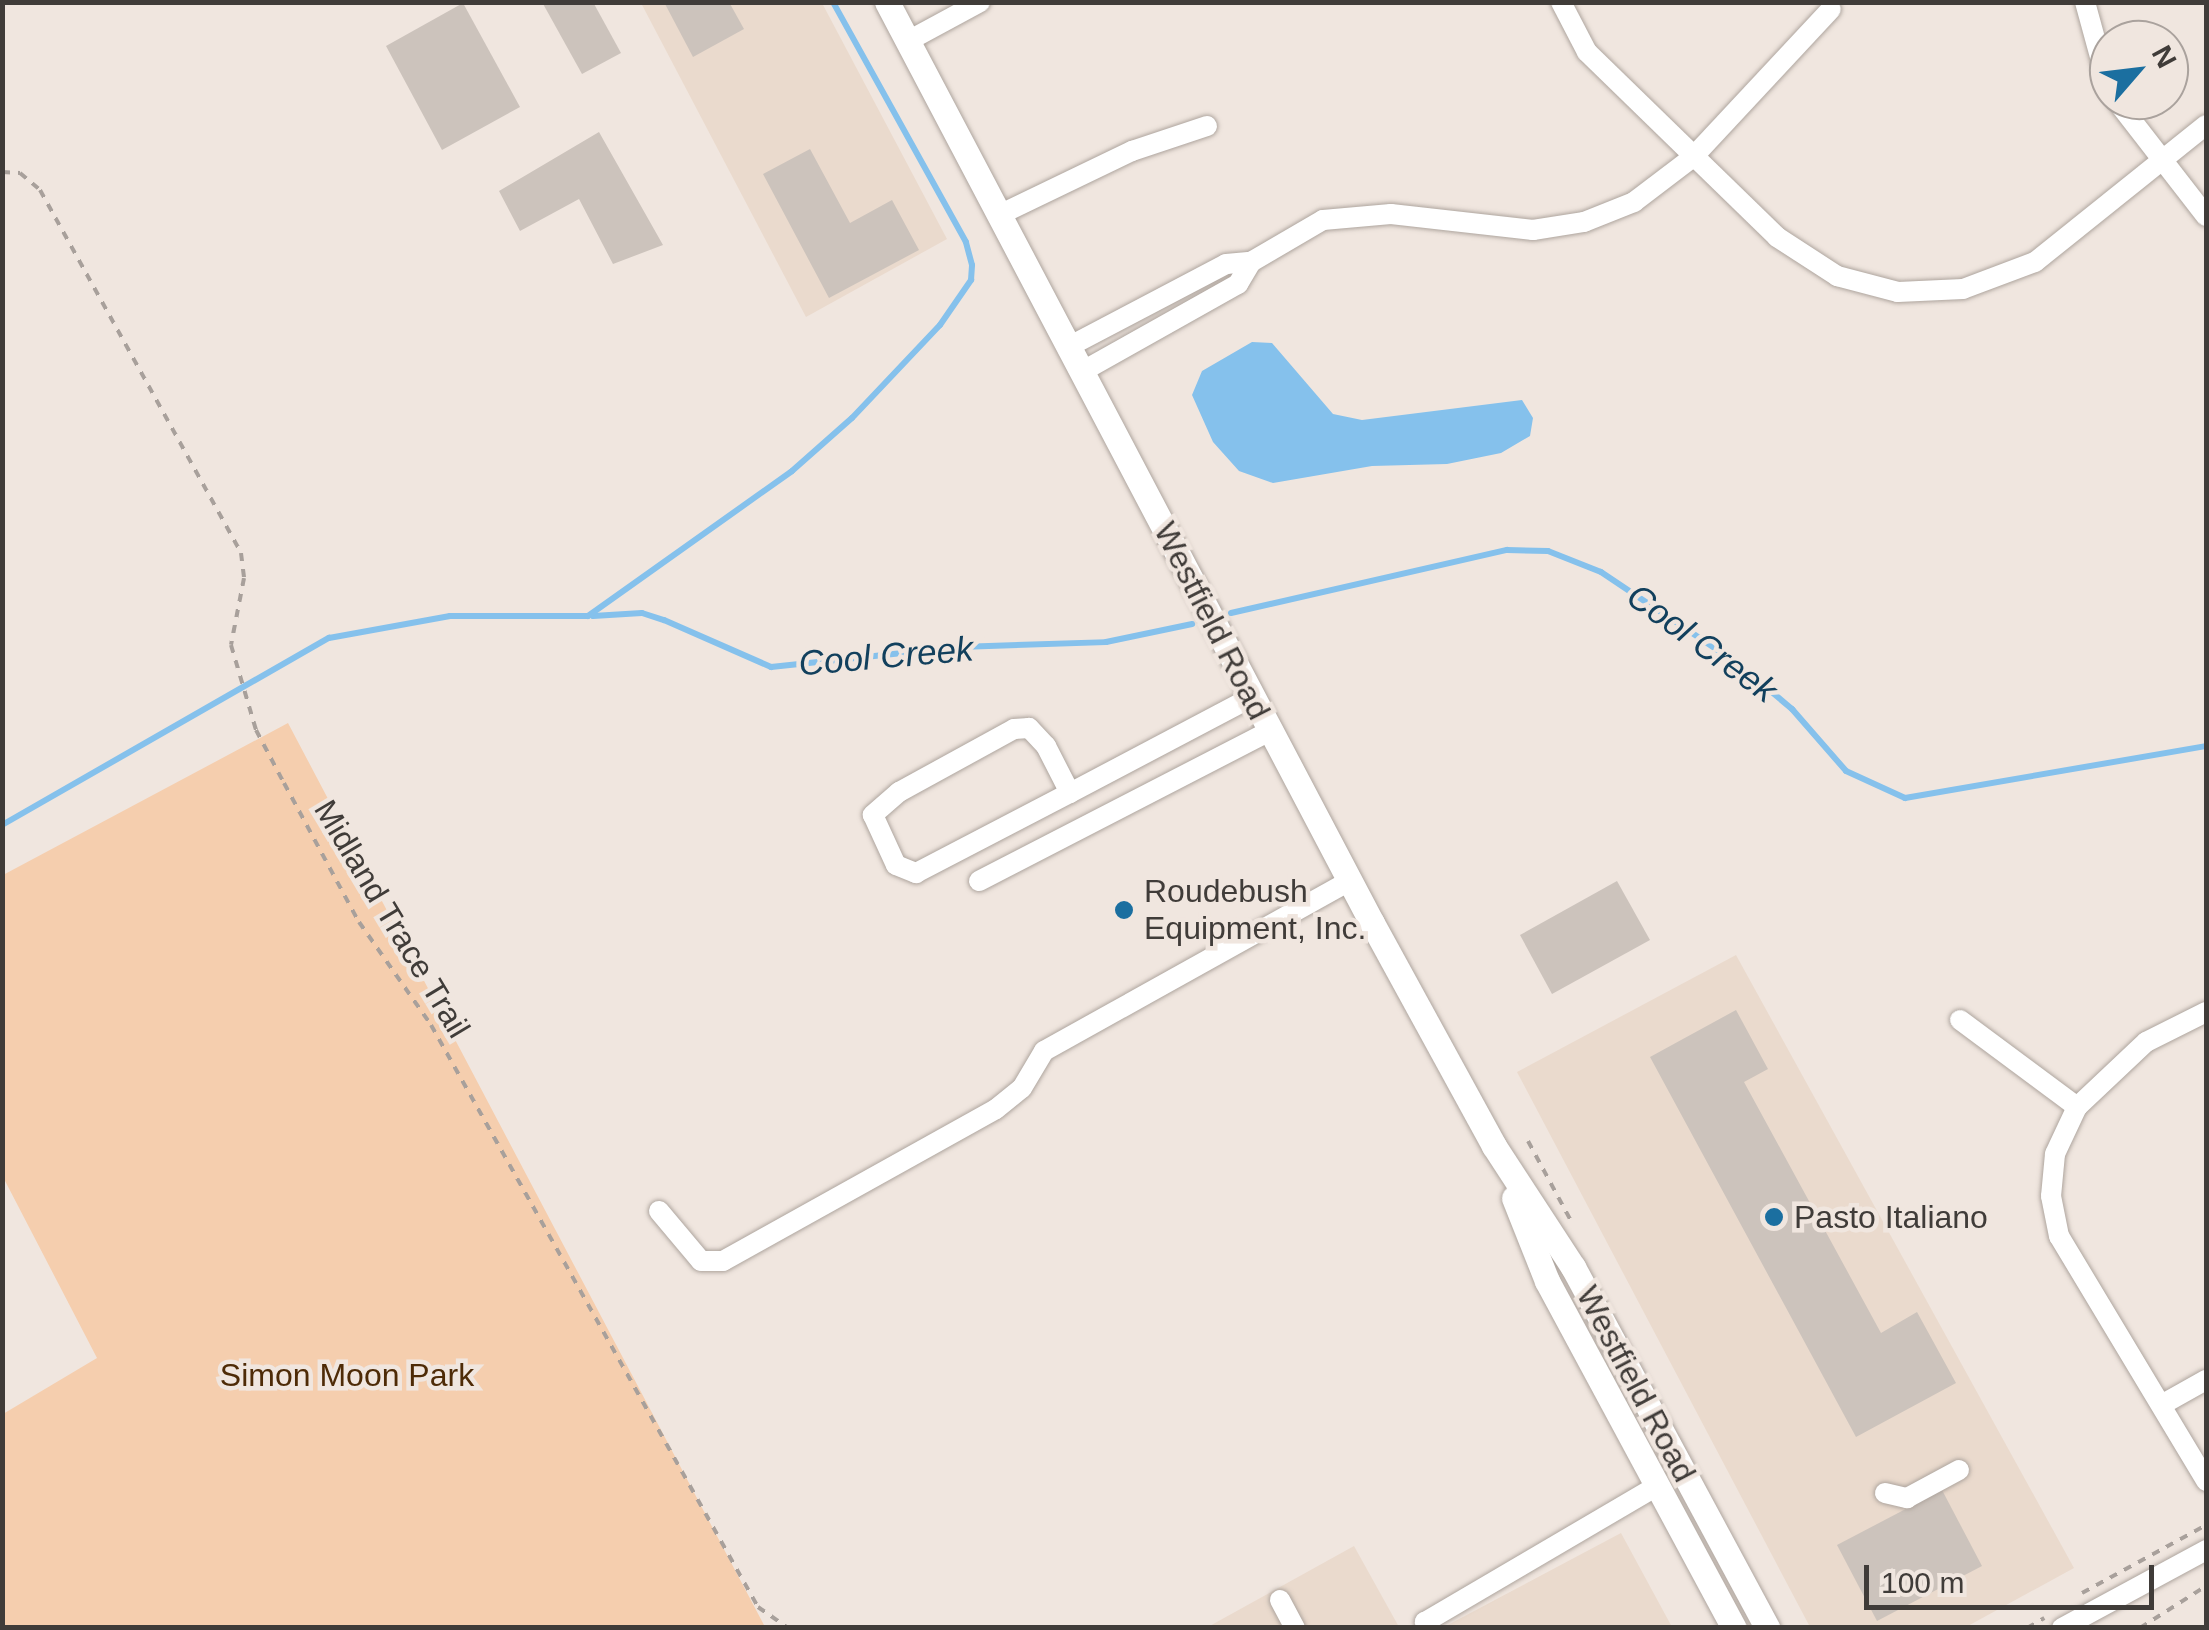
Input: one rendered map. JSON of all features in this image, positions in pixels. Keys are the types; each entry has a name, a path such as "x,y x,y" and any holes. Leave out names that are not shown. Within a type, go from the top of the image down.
{"main road":[{"name":"Westfield Road","path":"887,2 1349,882 1494,1146 1572,1267 1767,1628"},
{"name":"Westfield Road","path":"1494,1146 1547,1280 1734,1628"}],"street":[{"path":"908,42 980,2"},
{"path":"1561,2 1587,52 1693,157 1805,260 1868,286 1933,293 1988,282 2035,262 2206,125"},
{"path":"1070,346 1226,264 1251,262 1324,220 1348,215 1532,230 1584,222 1657,189 1693,157 1831,9"},
{"path":"2132,120 2206,216"},
{"path":"999,215 1132,150 1207,126"},
{"path":"1084,372 1238,284 1251,262"},
{"path":"1070,792 1046,746 1029,728 1014,729 900,792 873,815 896,864 916,872 1070,792 1252,696"},
{"path":"979,880 1270,731"},
{"path":"659,1210 701,1261 723,1261 996,1109 1022,1088 1044,1051 1349,882"},
{"path":"2206,1012 2146,1042 2078,1107 2063,1130 2052,1174 2059,1236 2164,1404 2206,1480"},
{"path":"1960,1020 2078,1107"},
{"path":"2164,1404 2206,1380"},
{"path":"1885,1493 1906,1498 1959,1470"},
{"path":"1428,1628 1425,1622 1657,1486"},
{"path":"2062,1628 2085,1622 2206,1550"},
{"path":"1280,1600 1296,1628"}],"path":[{"name":"Midland Trace Trail","path":"2,172 20,173 40,190 240,553 244,578 231,645 256,730 359,922 431,1025 758,1607 788,1628"},
{"path":"2140,1628 2206,1586"}],"shaded area":[{"path":"641,3 822,3 947,239 806,317"},
{"path":"1736,955 2074,1568 1966,1627 1810,1627 1517,1072"},
{"path":"1621,1533 1672,1627 1444,1627"},
{"path":"1354,1546 1399,1627 1206,1628"}],"green space":[{"name":"Simon Moon Park","path":"288,723 765,1627 3,1627 3,1414 97,1358 3,1177 3,875"}],"water":[{"path":"1252,342 1272,343 1333,414 1362,420 1522,400 1533,418 1530,436 1501,453 1447,464 1372,466 1273,483 1239,471 1213,442 1192,395 1202,371"}],"building":[{"path":"542,2 593,2 621,53 582,74"},
{"path":"664,2 729,2 744,29 693,57"},
{"path":"463,3 520,107 442,150 386,46"},
{"path":"599,132 663,245 613,264 579,199 520,231 499,191"},
{"path":"810,149 850,223 892,200 919,250 829,298 763,174"},
{"path":"1617,881 1650,940 1552,994 1520,935"},
{"path":"1736,1010 1768,1069 1744,1082 1881,1333 1917,1312 1956,1383 1856,1437 1650,1057"},
{"path":"1942,1490 1982,1566 1877,1621 1837,1545"}],"waterway":[{"path":"2,825 329,638 450,616 588,616 792,471 852,418 940,325 971,280 972,265 966,242 833,2"},
{"name":"Cool Creek","path":"1231,613 1507,550 1548,551 1601,572 1737,663 1792,709 1846,771 1905,798 2206,746"},
{"name":"Cool Creek","path":"593,616 642,613 771,667 959,647 1106,642 1192,624"}],"place":[{"name":"Roudebush Equipment, Inc.","path":"1124,910"},
{"name":"Pasto Italiano","path":"1774,1217"}]}
